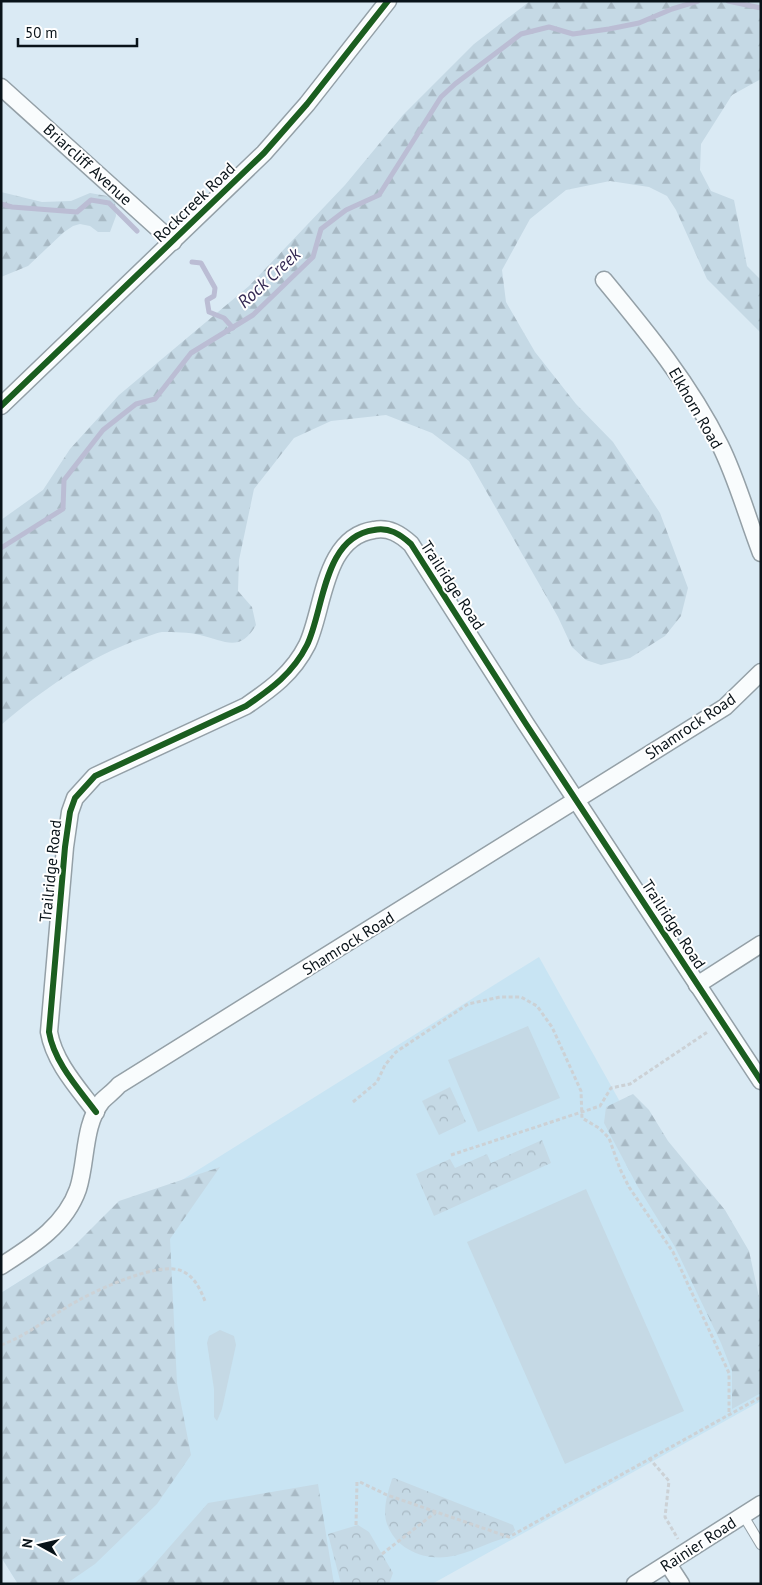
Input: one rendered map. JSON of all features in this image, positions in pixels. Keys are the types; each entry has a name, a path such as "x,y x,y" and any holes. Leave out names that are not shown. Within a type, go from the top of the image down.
{"street":[{"name":"Rockcreek Road","path":"1,406 264,153 307,104 388,1"},
{"name":"Briarcliff Avenue","path":"1,88 173,242"},
{"name":"Elkhorn Road","path":"604,280 660,350 698,405 721,446 761,552"},
{"name":"Trailridge Road","path":"96,1112 66,1071 51,1044 49,1032 65,847 70,812 75,798 95,776 246,706 289,673 307,644 332,565 342,550 356,536 367,530 381,529 402,536 411,544 576,800 761,1081"},
{"name":"Shamrock Road","path":"1,1266 37,1243 54,1227 68,1209 78,1189 90,1128 96,1112 102,1101 128,1079 725,707 761,672"},
{"path":"697,985 761,944"},
{"name":"Rainier Road","path":"635,1584 761,1504"},
{"path":"668,1564 681,1584"}],"lane":[{"path":"742,1515 761,1545"}],"path":[{"path":"353,1102 377,1082 385,1065 396,1052 468,1004 500,997 521,997 537,1006 552,1027 580,1091 582,1118 599,1128 609,1138 620,1169 629,1187 673,1252 729,1372 729,1414"},
{"path":"451,1155 600,1106 611,1088 630,1084 709,1031"},
{"path":"1,1345 22,1337 69,1306 102,1289 164,1268 177,1270 190,1276 200,1287 205,1301"},
{"path":"356,1526 359,1481 387,1495 509,1538 761,1397"},
{"path":"650,1458 669,1481 665,1517 678,1539"},
{"path":"382,1554 436,1512"}],"shaded area":[{"path":"539,957 761,1354 761,1401 432,1584 18,1584 1,1557 1,1293"}],"green space":[{"path":"530,1 761,1 761,79 732,95 701,144 700,170 711,191 734,200 747,266 761,280 761,333 707,279 676,210 667,196 649,187 610,181 566,190 530,219 502,270 506,302 535,352 576,404 613,442 660,513 688,588 681,616 665,636 630,658 601,665 586,660 572,647 558,617 469,461 432,433 386,415 331,421 294,438 254,489 239,560 238,591 252,607 256,625 250,634 238,642 231,643 196,634 176,632 162,632 140,639 121,646 84,665 33,699 1,725 1,520 43,490 70,449 119,395 249,286 345,185 403,115 474,44"},
{"path":"1,192 42,202 71,201 90,193 107,196 115,202 116,216 110,232 98,232 90,226 80,224 73,226 28,266 1,277"},
{"path":"528,1026 560,1098 478,1132 448,1060"},
{"path":"450,1087 466,1122 439,1135 422,1101"},
{"path":"633,1094 649,1110 668,1141 725,1210 749,1251 761,1306 761,1393 732,1409 732,1371 721,1343 675,1247 638,1187 604,1123 606,1107"},
{"path":"542,1140 551,1163 434,1216 416,1174 450,1159 455,1168 487,1154 491,1163"},
{"path":"220,1167 170,1239 177,1383 191,1455 157,1504 95,1564 66,1584 18,1584 1,1557 1,1293 71,1249 119,1201"},
{"path":"586,1189 684,1411 565,1464 467,1242"},
{"path":"220,1330 234,1336 236,1345 222,1409 217,1421 214,1417 214,1389 207,1343 209,1336"},
{"path":"394,1478 513,1525 515,1530 509,1537 471,1551 447,1557 429,1557 411,1551 397,1540 387,1524 385,1513 386,1501 392,1479"},
{"path":"318,1484 334,1584 134,1584 151,1568 208,1503"},
{"path":"358,1525 369,1532 393,1573 389,1584 341,1584 328,1534"}],"waterway":[{"name":"Rock Creek","path":"1,548 63,509 64,480 103,430 136,404 155,399 191,353 253,315 313,257 321,229 346,210 379,195 441,97 455,84 521,34 549,27 573,34 609,29 639,23 672,9 698,1"},
{"name":"Rock Creek","path":"728,1 761,8"},
{"path":"1,204 12,207 77,212 91,200 109,203 137,231"},
{"path":"192,262 201,263 215,288 214,296 207,300 209,312 224,318 233,328"}],"cycle path":[{"path":"1,406 264,153 307,104 388,1"},
{"path":"96,1112 61,1064 49,1032 65,847 70,812 75,798 95,776 246,706 281,680 295,664 307,645 328,577 335,560 344,546 357,536 379,529 394,532 411,544 526,724 761,1081"}]}
